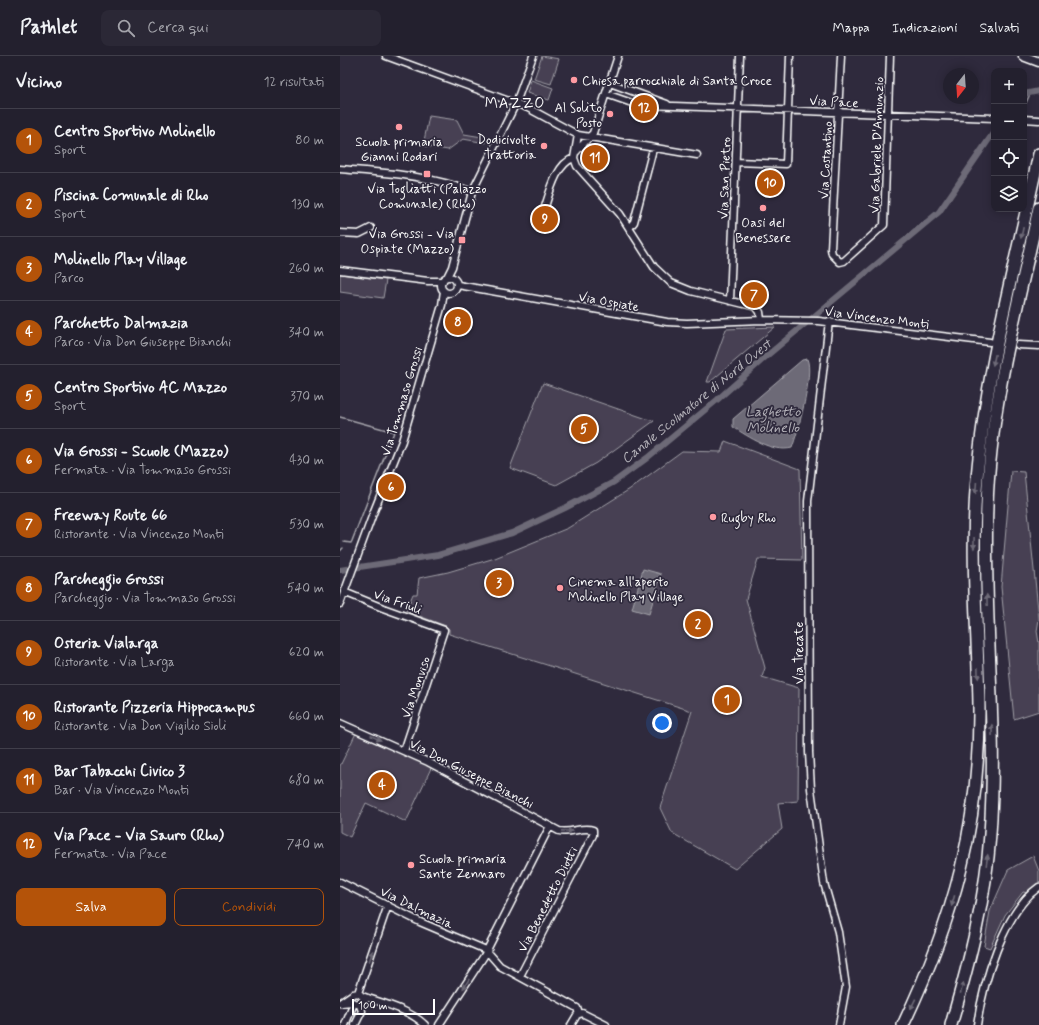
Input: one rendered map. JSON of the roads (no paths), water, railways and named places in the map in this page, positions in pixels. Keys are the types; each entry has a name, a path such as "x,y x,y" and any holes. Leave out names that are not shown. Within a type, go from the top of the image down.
{"highway":[{"path":"903,1025 923,983 942,935 955,895 969,838 977,781 979,709 974,556 977,478 991,376 1039,154"},
{"path":"951,1025 972,948 990,835 992,762 986,545 989,468 998,399 1039,208"}],"street":[{"path":"386,56 516,103 578,135 652,149 697,155"},
{"path":"340,270 432,281 446,280 458,284 455,291 446,293 446,280 452,267 472,192 516,103 533,56"},
{"path":"544,213 561,169 590,137 610,84 618,56"},
{"name":"Via San Pietro","path":"730,301 740,56"},
{"path":"736,162 786,164 790,56"},
{"name":"Via Costantino","path":"840,262 832,254 831,249 841,56"},
{"name":"Via Gabriele D'Annunzio","path":"840,262 844,261 884,226 890,56"},
{"path":"1023,56 1039,62"},
{"name":"Via Pace","path":"610,84 672,106"},
{"name":"Via Pace","path":"606,94 639,104 991,118"},
{"path":"639,104 641,94"},
{"path":"1027,120 1039,120"},
{"path":"578,135 575,155 582,172 620,214 650,262 671,283 684,289 755,307 760,312 759,320"},
{"path":"629,228 634,222 652,149"},
{"path":"340,169 429,179 450,184 472,192"},
{"path":"340,233 359,234 371,228"},
{"name":"Via Ospiate","path":"458,284 662,322 687,323 759,320"},
{"name":"Via Tommaso Grossi","path":"340,604 356,558 402,441 446,293"},
{"name":"Via Vincenzo Monti","path":"759,320 819,320 990,342"},
{"name":"Via Trecate","path":"829,321 808,501 809,761 810,789 824,883 838,932 845,983 844,1004 839,1025"},
{"path":"1018,345 1039,346"},
{"name":"Via Friuli","path":"344,592 444,630"},
{"name":"Via Monviso","path":"404,750 444,630"},
{"name":"Via Don Giuseppe Bianchi","path":"340,723 404,750 563,832 587,829 594,831"},
{"path":"439,1025 479,964 550,826"},
{"name":"Via Benedetto Diotti","path":"520,976 594,831"},
{"name":"Via Dalmazia","path":"340,882 450,936 486,950"},
{"path":"977,1025 982,998 1000,941 1019,909 1031,893 1039,887"},
{"path":"345,1025 358,999 388,905"},
{"path":"486,950 500,966 577,1008 580,1014"},
{"path":"355,1025 362,1011 358,999"},
{"path":"340,1004 358,999 394,1007 425,1025"},
{"path":"571,1025 580,1014"},
{"path":"580,1014 585,1014 606,1025"}],"water":[{"name":"Laghetto Molinello","path":"807,359 809,366 807,389 792,448 784,449 769,446 753,439 733,427 733,419 802,360"},
{"path":"643,569 661,574 649,614 632,609"}],"waterway":[{"name":"Canale Scolmatore di Nord Ovest","path":"1027,93 1039,91"},
{"path":"1025,104 1031,92"},
{"name":"Canale Scolmatore di Nord Ovest","path":"340,570 438,555 512,533 565,508 614,482 647,458 717,400 769,354 939,212 991,136"},
{"path":"340,417 394,432 352,541 351,543 344,542"},
{"path":"340,551 343,548"}],"place":[{"name":"Chiesa parrocchiale di Santa Croce","path":"574,80"},
{"name":"Via Pace - Via Sauro (Rho)","path":"644,108"},
{"name":"Al Solito Posto","path":"610,114"},
{"name":"Scuola primaria Gianni Rodari","path":"399,127"},
{"name":"Dodicivolte Trattoria","path":"544,146"},
{"name":"Bar Tabacchi Civico 3","path":"595,158"},
{"name":"Via Togliatti (Palazzo Comunale) (Rho)","path":"427,174"},
{"name":"Ristorante Pizzeria Hippocampus","path":"770,183"},
{"name":"Oasi del Benessere","path":"763,208"},
{"name":"Osteria Vialarga","path":"545,219"},
{"name":"Via Grossi - Via Ospiate (Mazzo)","path":"462,240"},
{"name":"Freeway Route 66","path":"754,295"},
{"name":"Parcheggio Grossi","path":"458,322"},
{"name":"Centro Sportivo AC Mazzo","path":"584,429"},
{"name":"Via Grossi - Scuole (Mazzo)","path":"391,487"},
{"name":"Rugby Rho","path":"713,517"},
{"name":"Molinello Play Village","path":"499,583"},
{"name":"Cinema all'aperto Molinello Play Village","path":"560,588"},
{"name":"Piscina Comunale di Rho","path":"698,624"},
{"name":"Centro Sportivo Molinello","path":"727,700"},
{"name":"Parchetto Dalmazia","path":"382,785"},
{"name":"Scuola primaria Sante Zennaro","path":"411,865"}],"district":[{"name":"MAZZO","path":"515,103"}]}
